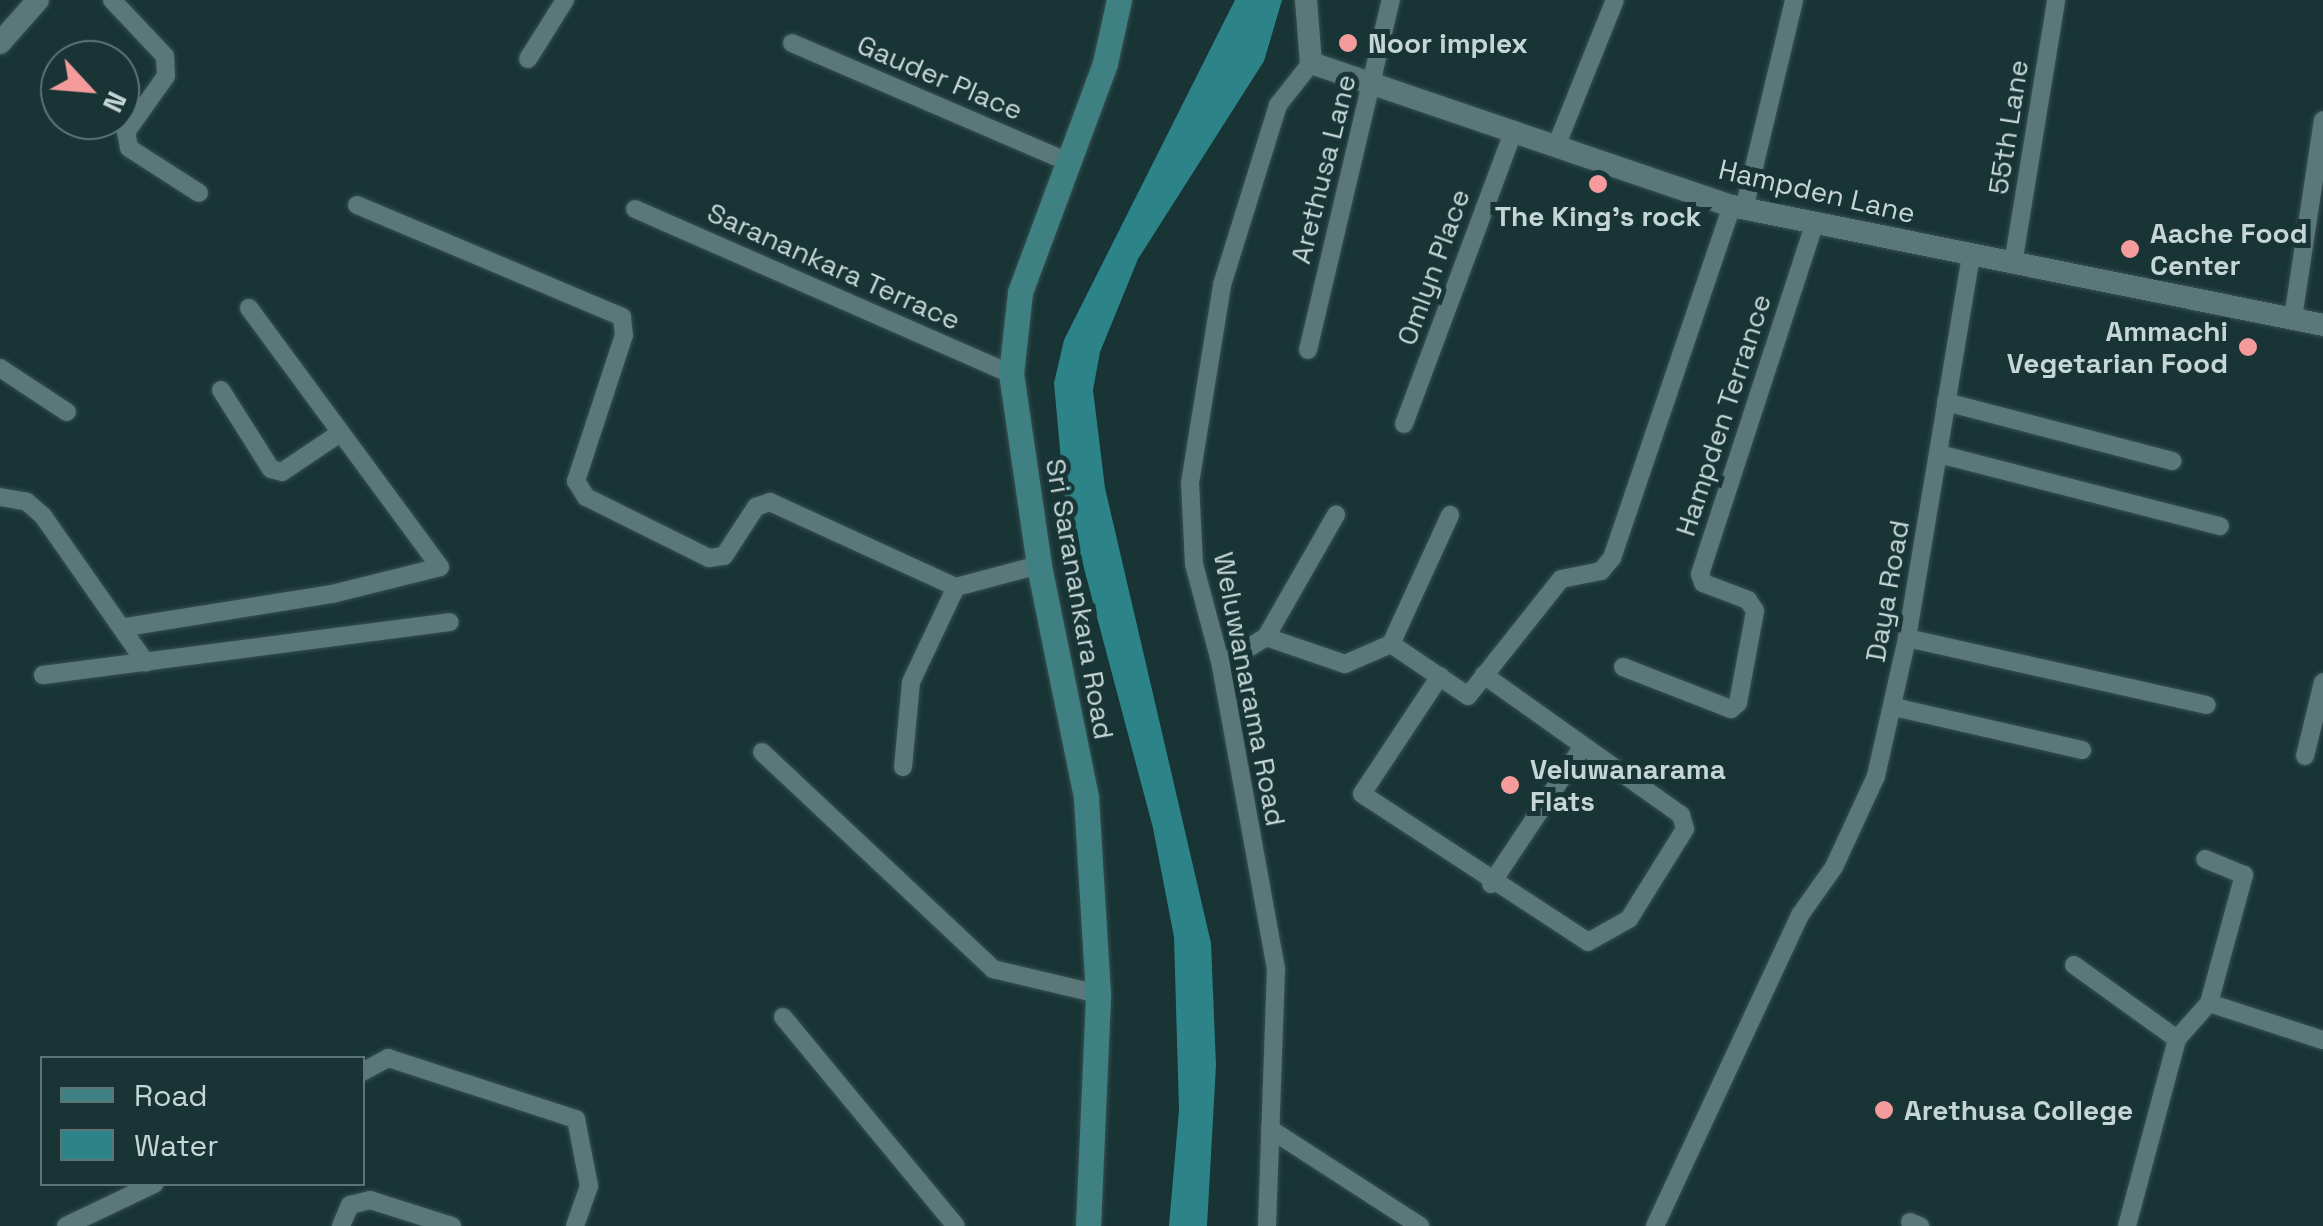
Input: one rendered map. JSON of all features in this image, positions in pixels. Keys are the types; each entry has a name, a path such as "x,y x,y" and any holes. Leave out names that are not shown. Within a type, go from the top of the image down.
{"main road":[{"name":"Sri Saranankara Road","path":"1088,1226 1098,994 1086,796 1039,565 1011,374 1020,292 1105,63 1120,0"}],"street":[{"path":"0,43 38,0"},
{"path":"112,0 165,56 166,76 126,132 128,148 199,193"},
{"path":"528,59 564,0"},
{"path":"1306,0 1310,63"},
{"name":"Arethusa Lane","path":"1308,350 1390,0"},
{"path":"1557,144 1615,0"},
{"path":"1391,644 1468,696 1562,579 1601,571 1612,558 1738,207 1794,0"},
{"name":"55th Lane","path":"2014,264 2056,0"},
{"name":"Gauder Place","path":"792,42 1066,161"},
{"name":"Hampden Lane","path":"1310,63 1738,207 1814,226 2323,325"},
{"name":"Weluwanarama Road","path":"1267,1226 1276,969 1221,665 1194,564 1190,483 1222,285 1278,105 1310,63"},
{"path":"2293,318 2323,120"},
{"name":"Omlyn Place","path":"1404,424 1514,130"},
{"path":"357,205 622,317 624,335 576,481 586,497 708,558 724,556 756,507 770,502 956,587 1039,565"},
{"name":"Saranankara Terrace","path":"635,209 1011,374"},
{"name":"Hampden Terrance","path":"1623,667 1731,709 1738,703 1755,611 1748,600 1703,582 1700,574 1814,226"},
{"name":"Daya Road","path":"1655,1226 1800,916 1834,867 1876,776 1907,638 1970,256"},
{"path":"126,626 332,594 440,567 249,308"},
{"path":"0,368 67,412"},
{"path":"220,390 271,469 282,472 340,433"},
{"path":"1946,402 2172,461"},
{"path":"1939,454 2220,526"},
{"path":"0,497 27,502 43,516 126,626 146,663"},
{"path":"1221,665 1266,637 1336,514"},
{"path":"1266,637 1346,664 1391,644 1450,516"},
{"path":"903,767 911,682 956,587"},
{"path":"42,675 450,622"},
{"path":"1907,638 2207,704"},
{"path":"1440,676 1362,794 1492,884 1588,942 1629,919 1685,829 1681,814 1484,675"},
{"path":"2305,756 2323,682"},
{"path":"1894,707 2082,750"},
{"path":"1492,884 1584,746"},
{"path":"762,752 994,969 1098,994"},
{"path":"2127,1226 2177,1039 2209,1003 2244,875 2205,860"},
{"path":"2074,965 2177,1039"},
{"path":"2209,1003 2323,1040"},
{"path":"782,1016 956,1226"},
{"path":"365,1070 388,1058 576,1119 589,1186 575,1226"},
{"path":"1270,1130 1420,1226"},
{"path":"66,1226 150,1186"},
{"path":"341,1226 350,1205 370,1200 452,1226"}],"water":[{"path":"1235,0 1282,0 1264,61 1138,259 1100,352 1093,390 1105,488 1211,943 1216,1065 1207,1226 1169,1226 1179,1110 1174,937 1153,828 1064,493 1054,383 1064,340"}],"place":[{"name":"Noor implex","path":"1348,43"},
{"name":"The King's rock","path":"1598,184"},
{"name":"Aache Food Center","path":"2130,249"},
{"name":"Ammachi Vegetarian Food","path":"2248,347"},
{"name":"Veluwanarama Flats","path":"1510,785"},
{"name":"Arethusa College","path":"1884,1110"}]}
